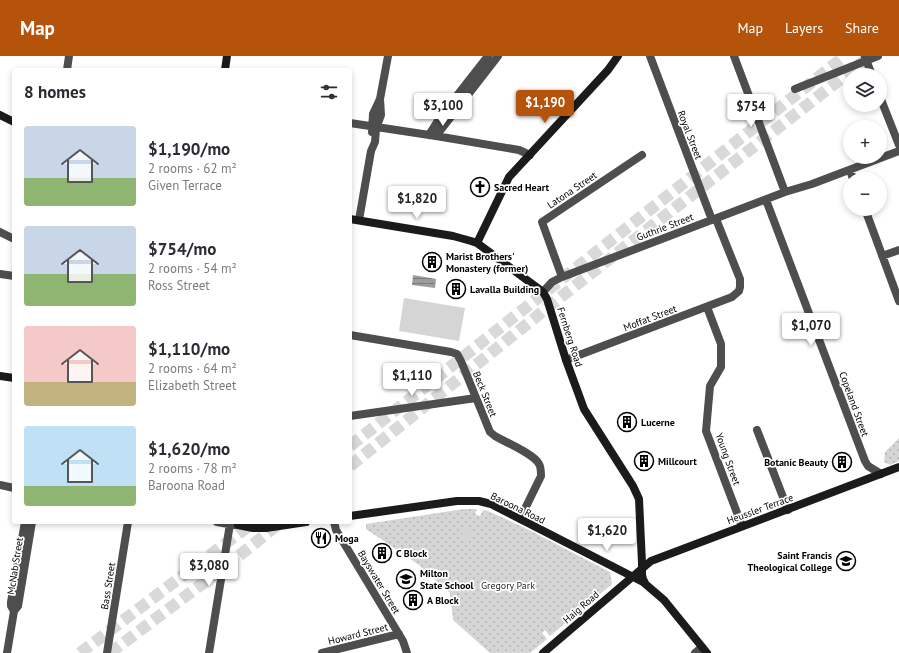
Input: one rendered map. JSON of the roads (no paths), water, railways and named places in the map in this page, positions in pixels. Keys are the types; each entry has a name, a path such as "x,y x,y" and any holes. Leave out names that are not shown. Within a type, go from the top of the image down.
{"street":[{"path":"67,68 69,56"},
{"path":"225,68 227,56"},
{"path":"359,220 371,150 374,144 375,127 381,115 380,99 388,56"},
{"path":"432,136 441,116 488,56"},
{"path":"432,136 498,56"},
{"path":"477,243 509,177 608,70 618,56"},
{"name":"Royal Street","path":"650,56 714,219 740,279 739,291"},
{"path":"734,56 786,192"},
{"path":"795,89 865,58 878,56"},
{"path":"865,58 869,68"},
{"path":"886,112 899,146 887,151"},
{"path":"0,115 12,121"},
{"path":"352,123 519,150 530,154"},
{"name":"Guthrie Street","path":"543,292 552,282 562,277 899,151"},
{"name":"Latona Street","path":"562,277 542,222 642,155"},
{"name":"Guthrie Street","path":"797,188 810,180 852,164"},
{"name":"Copeland Street","path":"766,200 865,461 868,466 882,474"},
{"path":"868,216 899,301"},
{"path":"352,219 461,237 477,243 543,292"},
{"path":"0,232 12,238"},
{"path":"882,256 899,250"},
{"path":"0,274 12,276"},
{"name":"Moffat Street","path":"566,360 707,307 732,297 739,291"},
{"name":"Fernberg Road","path":"543,292 547,299 566,360 584,409 633,486 639,499 642,577 645,583"},
{"name":"Young Street","path":"707,307 721,344 721,368 710,386 706,431 742,526"},
{"name":"Beck Street","path":"352,335 454,353 460,358 490,432 532,456 540,464 540,476 520,519"},
{"path":"0,376 12,378"},
{"path":"352,416 476,398"},
{"path":"757,430 788,510"},
{"name":"Heussler Terrace","path":"632,576 648,562 899,467"},
{"path":"0,485 12,488"},
{"name":"Baroona Road","path":"352,516 457,501 472,500 491,504 645,583 664,600 704,650"},
{"name":"McNab Street","path":"14,611 11,606 11,602 25,524"},
{"name":"McNab Street","path":"7,653 14,611 18,606 32,524"},
{"name":"Bass Street","path":"108,653 128,524"},
{"path":"209,653 235,524 253,528 266,528 293,524"},
{"name":"Bayswater Street","path":"334,524 336,530 403,641 407,653"},
{"name":"Haig Road","path":"543,653 632,576"},
{"name":"Howard Street","path":"322,653 399,634"},
{"path":"695,653 704,650"}],"tunnel":[{"path":"352,444 845,56"},
{"path":"352,464 562,296 865,60"},
{"path":"80,653 251,524"},
{"path":"110,653 235,559 279,524"}],"place":[{"name":"Sacred Heart","path":"480,187"},
{"name":"Marist Brothers' Monastery (former)","path":"432,262"},
{"name":"Lavalla Building","path":"456,289"},
{"name":"Lucerne","path":"627,422"},
{"name":"Millcourt","path":"644,461"},
{"name":"Botanic Beauty","path":"842,462"},
{"name":"Moga","path":"321,538"},
{"name":"C Block","path":"382,553"},
{"name":"Saint Francis Theological College","path":"846,561"},
{"name":"Milton State School","path":"406,579"},
{"name":"A Block","path":"413,600"}],"park label":[{"name":"Gregory Park","path":"508,585"}]}
